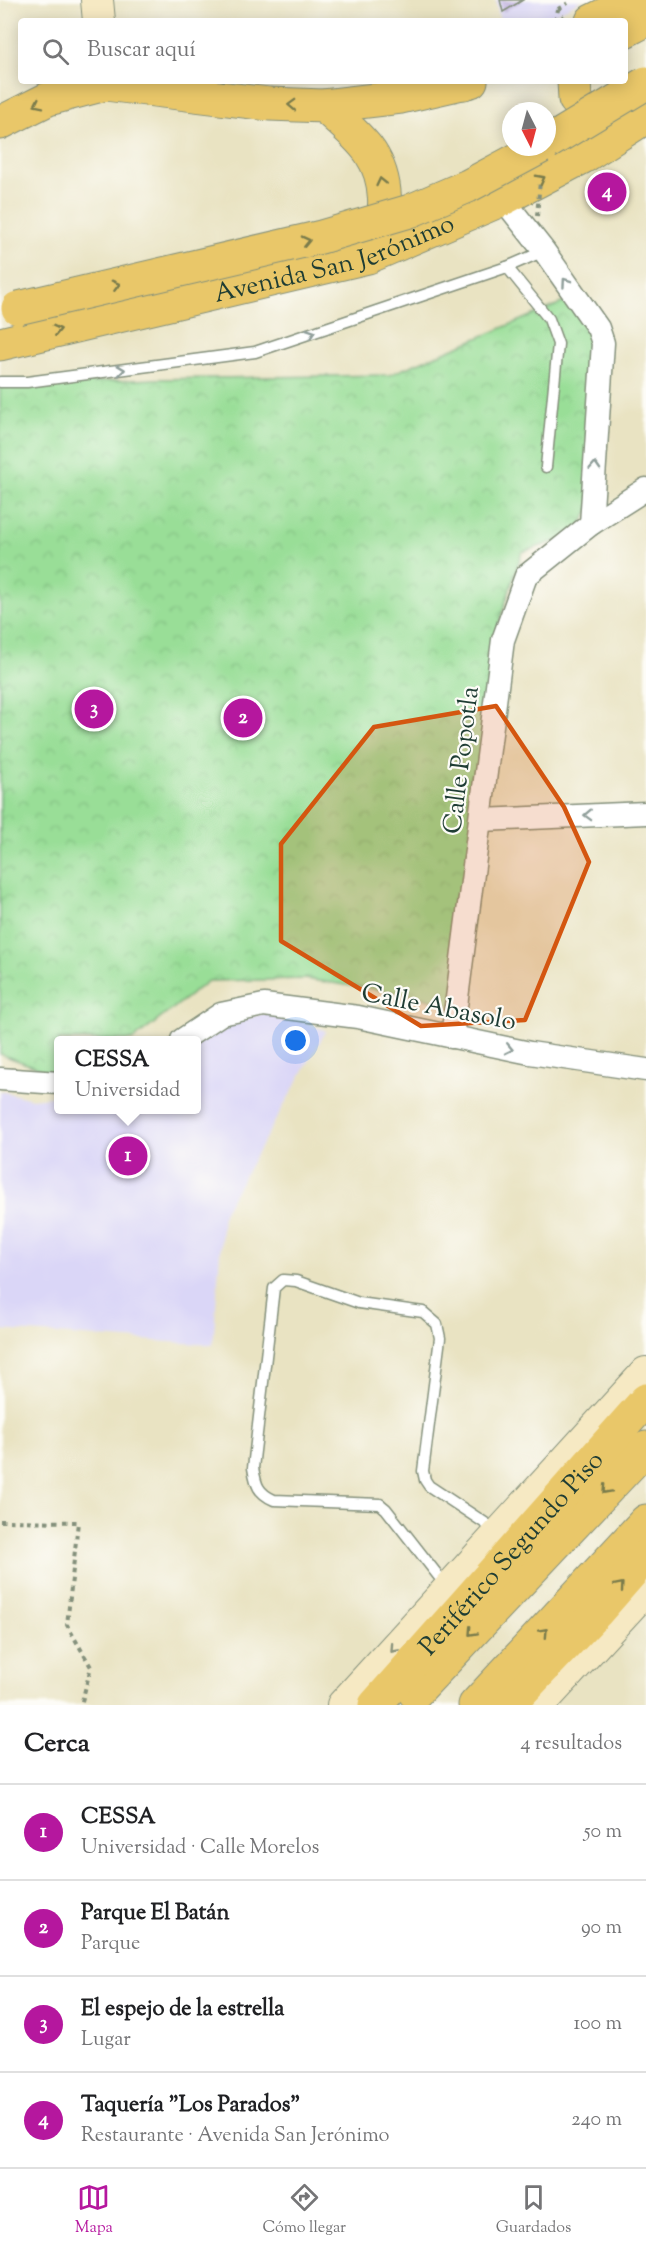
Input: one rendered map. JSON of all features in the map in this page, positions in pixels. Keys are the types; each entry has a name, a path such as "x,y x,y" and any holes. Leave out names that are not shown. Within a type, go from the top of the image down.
{"main road":[{"path":"97,0 99,18"},
{"path":"617,13 646,20"},
{"path":"556,138 646,83"},
{"path":"0,123 48,99 101,84"},
{"path":"113,84 269,104 324,106 401,97 458,84"},
{"path":"574,84 575,99 592,120 619,126 646,117"},
{"path":"324,106 370,153 382,178 385,205 381,232 368,257"},
{"name":"Avenida San Jerónimo","path":"0,344 368,257 503,199 583,157 646,117"},
{"path":"9,310 321,237 410,211 468,186 524,156"},
{"path":"344,1705 646,1373"},
{"name":"Periférico Segundo Piso","path":"375,1705 646,1400"},
{"path":"403,1705 646,1448"},
{"path":"475,1705 646,1521"},
{"path":"509,1705 646,1556"},
{"path":"539,1705 646,1589"}],"street":[{"path":"503,199 544,251 598,328 603,343 591,524"},
{"name":"Calle Popotla","path":"452,1037 503,640 526,576 591,524 646,489"},
{"path":"481,820 646,813"},
{"name":"Calle Abasolo","path":"189,1036 221,1014 264,1005 358,1017 530,1053 646,1070"},
{"path":"0,1079 54,1083"}],"lane":[{"path":"0,382 27,382 255,352 507,267 544,251"},
{"path":"507,267 549,319 558,344 546,467"},
{"path":"449,1590 380,1504 274,1500 262,1495 256,1485 253,1468 273,1288 283,1280 296,1281 359,1303 423,1312 437,1324 440,1338 423,1471 424,1480 429,1486 501,1533"}],"path":[{"path":"556,18 558,9"},
{"path":"0,1521 78,1522 67,1625 91,1667 81,1705"}],"highlighted area":[{"path":"496,706 564,807 589,862 525,1020 421,1026 281,941 281,844 374,727"}],"shaded area":[{"path":"496,0 582,0 548,18 499,18"},
{"path":"276,1010 326,1031 223,1213 213,1345 0,1330 0,1091 32,1099 54,1097 54,1114 201,1114 200,1031"}],"green space":[{"path":"569,300 601,338 591,507 575,535 522,552 495,635 476,802 468,1012 414,995 305,979 208,981 138,1036 54,1036 54,1074 0,1054 0,386 156,379 389,375"}],"building":[{"path":"500,0 523,0 503,12"}],"place":[{"name":"Taquería \"Los Parados\"","path":"607,192"},
{"name":"El espejo de la estrella","path":"94,709"},
{"name":"Parque El Batán","path":"243,718"},
{"name":"CESSA","path":"128,1156"}]}
